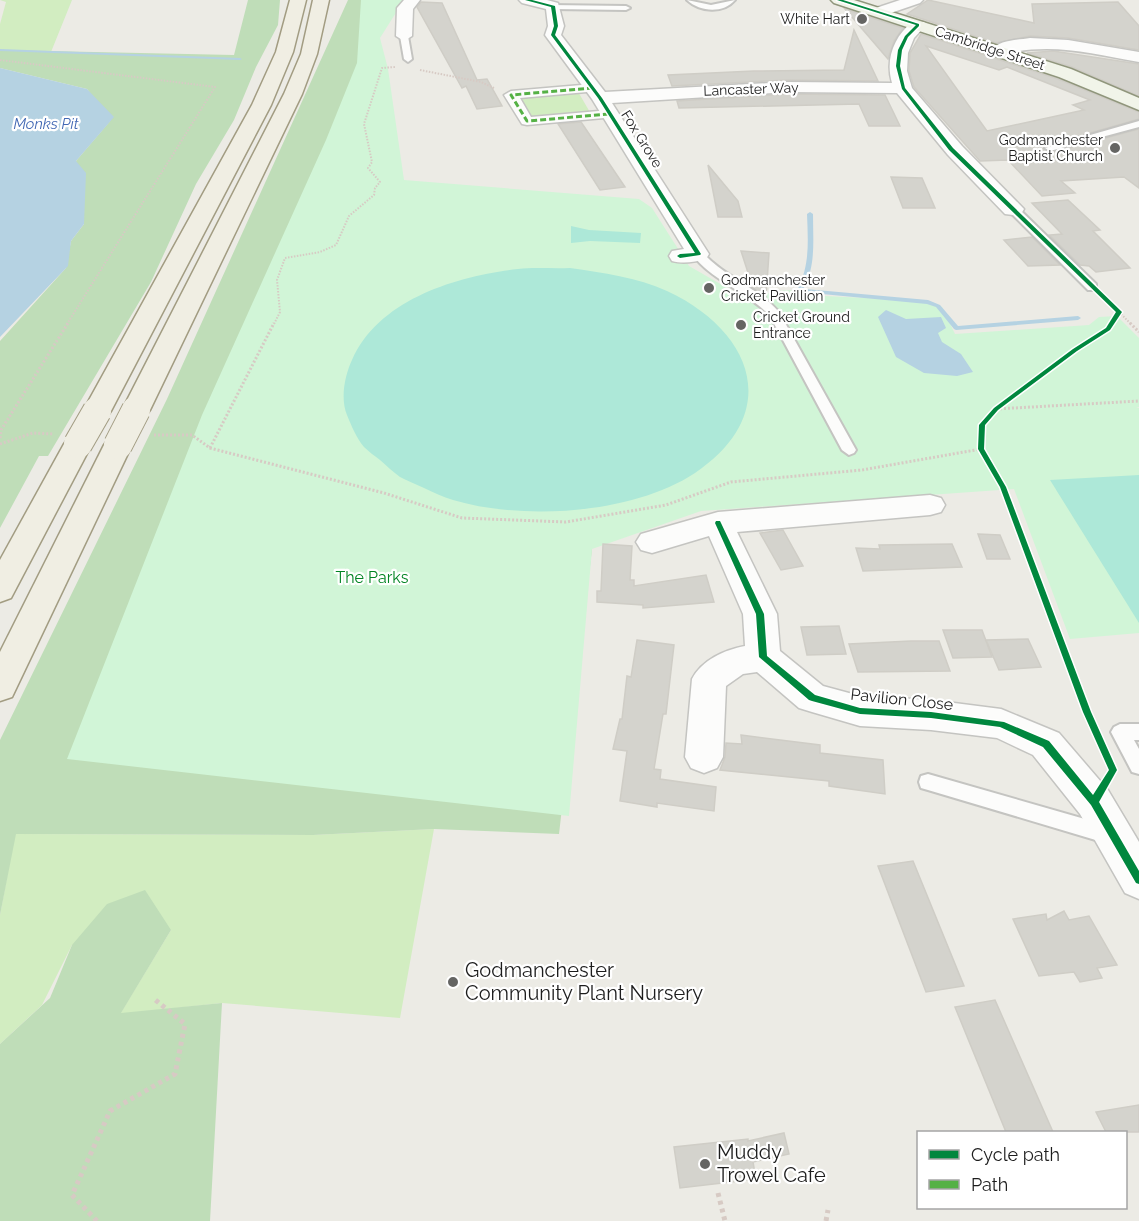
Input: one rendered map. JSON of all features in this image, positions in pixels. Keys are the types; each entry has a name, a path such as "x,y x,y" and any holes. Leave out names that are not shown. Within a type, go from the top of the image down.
{"main road":[{"path":"0,590 69,439 97,411 266,93 284,54 296,17 298,0"},
{"path":"0,687 133,430 293,94 309,54 320,16 321,0"},
{"name":"Cambridge Street","path":"838,0 1065,73 1139,105"}],"street":[{"path":"404,36 405,8 412,0"},
{"path":"527,0 555,10"},
{"path":"879,12 915,0"},
{"name":"Fox Grove","path":"555,10 553,36 601,100 689,255"},
{"path":"918,25 906,37 900,50 898,66 903,88 951,149 1013,209"},
{"path":"999,50 1016,44 1040,44 1139,57"},
{"name":"Lancaster Way","path":"601,100 788,87 903,88"},
{"path":"511,95 527,122 601,100"},
{"path":"511,95 601,100"},
{"path":"651,542 718,523 930,505"},
{"path":"704,757 709,679 734,662 763,657 760,614 718,523"},
{"name":"Pavilion Close","path":"763,657 812,698 860,711 1001,724 1046,744 1095,801 1139,880"}],"lane":[{"path":"691,0 695,4 712,7 724,6 731,0"},
{"path":"555,10 626,8"},
{"path":"404,36 409,62"},
{"path":"1050,148 1139,124"},
{"path":"1013,209 1092,287"},
{"path":"689,255 764,301 775,315 849,450"},
{"path":"1139,732 1120,732 1139,766"},
{"path":"928,782 1116,837"}],"path":[{"path":"0,60 215,87 1,430 0,438"},
{"path":"210,448 280,312 277,280 285,258 320,252 336,245 349,216 374,195 375,188 380,182 369,168 372,162 364,124 382,68 409,62 481,82 511,95"},
{"path":"1092,287 1139,332"},
{"path":"1112,322 1119,312"},
{"path":"989,417 1013,396"},
{"path":"996,409 1139,401"},
{"path":"133,430 192,435 210,448 384,494 462,518 566,522 666,505 731,482 862,470 981,449"},
{"path":"0,444 33,433 69,439"},
{"path":"981,437 981,449 986,458"},
{"path":"97,1221 72,1196 111,1112 175,1074 185,1024 153,998"},
{"path":"718,1193 725,1221"},
{"path":"826,1221 828,1210"}],"green space":[{"path":"0,0 72,0 51,52 0,50 0,24 6,2"},
{"path":"248,0 280,0 278,25 256,67 234,120 196,184 151,282 48,456 39,456 0,528 0,341 66,268 71,241 84,224 76,161 111,120 87,89 0,68 0,50 234,55"},
{"path":"348,0 382,0 363,177 592,549 559,834 434,829 313,835 16,834 0,915 0,740 167,399"},
{"name":"The Parks","path":"361,0 404,0 380,38 388,69 404,180 639,199 652,208 689,266 750,301 762,295 784,290 804,295 929,301 942,307 955,334 1089,325 1099,317 1117,316 1139,338 1139,407 1136,408 1139,408 1139,633 1070,639 1014,489 701,511 592,549 569,816 67,759 202,415 326,140 357,63"},
{"path":"577,90 591,114 529,120 515,97"},
{"path":"571,226 589,230 641,233 640,243 590,241 571,243"},
{"path":"570,268 620,276 656,286 697,308 720,328 737,350 747,374 748,400 740,425 723,450 695,473 670,487 641,497 577,510 544,511 481,507 449,499 400,477 364,447 347,415 344,387 352,360 364,339 381,321 400,306 422,294 470,278 518,269"},
{"path":"1139,475 1139,623 1050,480"},
{"path":"434,829 400,1018 222,1003 120,1014 171,930 72,945 42,1005 0,1044 0,915 15,834 313,835"},
{"path":"145,890 171,930 121,1013 222,1003 210,1221 0,1221 0,1044 50,998 72,945 107,904"}],"water":[{"name":"Monks Pit","path":"0,68 87,89 114,117 76,161 86,173 84,224 71,241 68,266 0,337"},
{"path":"886,310 906,319 941,317 946,328 938,333 942,342 961,354 973,372 957,376 924,373 896,357 878,317"}],"building":[{"path":"928,0 1034,23 1032,4 1118,2 1139,26 1139,50 1068,38 1030,36 996,43 907,14"},
{"path":"421,2 442,3 477,80 487,79 502,106 477,109 466,86 462,88 417,7"},
{"path":"845,9 903,28 894,41 888,59"},
{"path":"854,30 878,81 788,80 672,86 668,75 844,70"},
{"path":"921,34 1058,79 1139,112 1139,119 1044,146 1043,149 1051,153 1139,129 1139,188 1124,177 1061,181 1075,193 1042,196 1008,160 980,161 914,87 909,71 910,53","holes":["926,46 999,70 1007,67 1090,100 1073,105 1084,110 987,131"]},
{"path":"1053,51 1139,64 1139,96 1072,67 1027,53"},
{"path":"788,94 885,95 900,126 869,126 859,104 679,108 677,101"},
{"path":"581,122 625,187 600,190 558,124"},
{"path":"708,165 738,201 742,217 718,217"},
{"path":"891,177 922,178 935,208 903,208"},
{"path":"1068,200 1100,230 1093,231 1130,268 1096,272 1089,266 1080,265 1049,235 1062,234 1032,203"},
{"path":"1032,237 1060,265 1028,266 1004,240"},
{"path":"741,251 769,253 766,297 753,288"},
{"path":"783,530 803,566 781,570 760,533"},
{"path":"978,534 1000,535 1010,559 987,559"},
{"path":"603,544 632,546 630,580 634,580 634,586 706,575 714,602 643,608 643,605 597,602 597,591 601,591"},
{"path":"952,544 962,567 863,571 856,548 880,549 879,545"},
{"path":"839,626 846,654 807,655 801,627"},
{"path":"943,630 982,630 992,657 953,658"},
{"path":"1028,639 1041,667 999,670 986,640"},
{"path":"637,640 674,645 666,714 663,714 654,769 661,770 660,779 716,787 714,811 657,803 657,807 620,801 627,751 613,749 620,719 622,719 627,676 631,677"},
{"path":"939,641 950,671 858,672 849,644"},
{"path":"741,735 820,745 820,753 883,760 885,794 829,786 829,781 720,770 725,757 726,743 742,744"},
{"path":"913,861 964,986 926,992 878,866"},
{"path":"1064,911 1069,920 1089,916 1117,965 1097,968 1102,978 1080,982 1074,972 1039,976 1013,919 1046,914 1047,920"},
{"path":"995,1000 1053,1131 1006,1131 955,1007"},
{"path":"1139,1105 1139,1132 1106,1131 1096,1112"},
{"path":"784,1133 789,1154 753,1162 756,1179 680,1188 674,1147 748,1139 748,1141"}],"waterway":[{"path":"0,50 240,59"},
{"path":"810,214 810,262 801,288 803,291 928,302 938,306 956,328 1078,318"}],"marked path":[{"path":"593,88 511,95 527,121 610,114"}],"cycle path":[{"path":"527,0 553,6 556,26 553,35 600,98 698,254 680,256"},
{"path":"839,0 918,25"},
{"path":"918,25 906,37 900,50 898,66 903,88 951,149 1119,312 1108,329 1075,350 996,409 982,425 981,449 1003,487 1087,712 1113,770 1094,802"},
{"path":"718,523 760,614 763,657 812,698 860,711 931,715 1001,724 1046,744 1094,802 1139,880"}],"place":[{"name":"White Hart","path":"862,19"},
{"name":"Godmanchester Baptist Church","path":"1115,148"},
{"name":"Godmanchester Cricket Pavillion","path":"709,288"},
{"name":"Cricket Ground Entrance","path":"741,325"},
{"name":"Godmanchester Community Plant Nursery","path":"453,982"},
{"name":"Muddy Trowel Cafe","path":"705,1164"}]}
